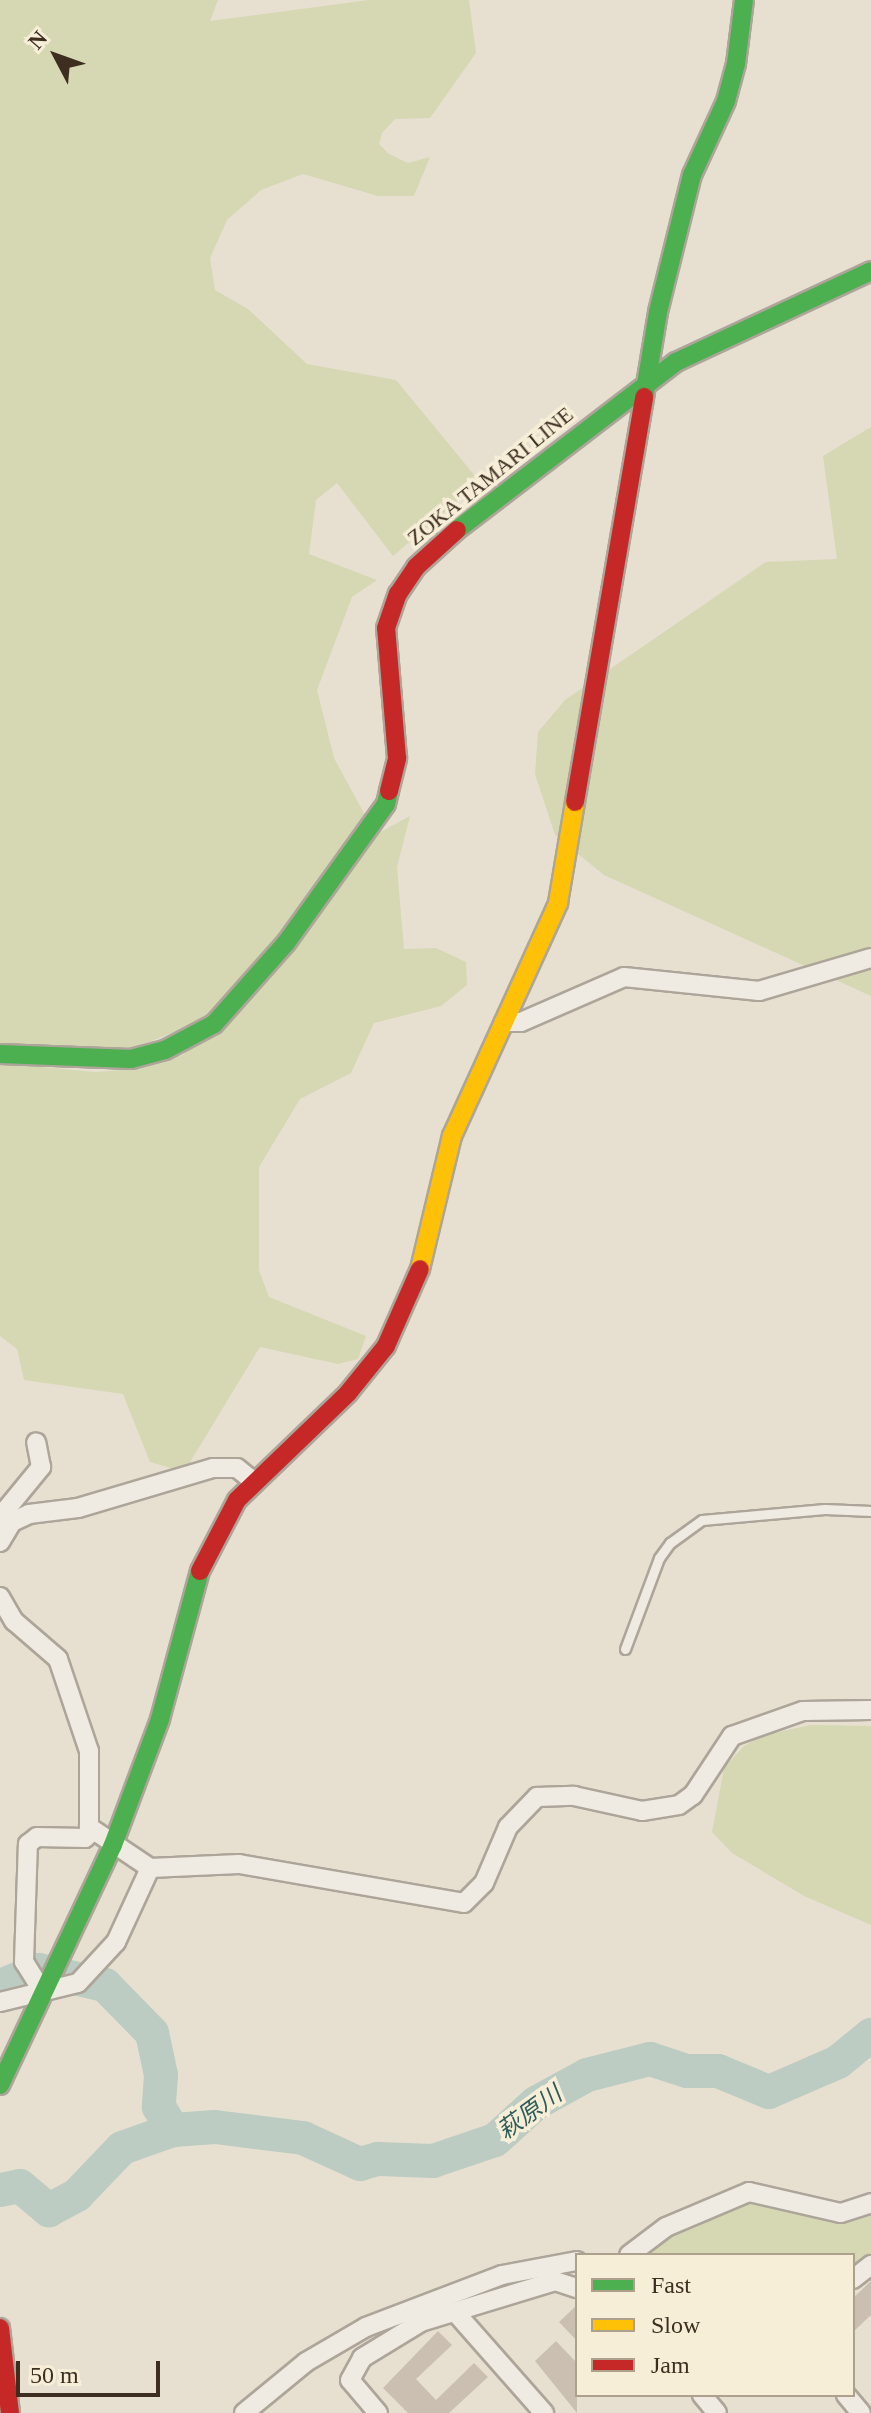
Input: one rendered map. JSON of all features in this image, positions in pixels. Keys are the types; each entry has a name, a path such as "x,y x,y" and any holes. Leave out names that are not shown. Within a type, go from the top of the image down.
{"street":[{"path":"0,2085 37,1979 67,1941 113,1845 160,1719 208,1552 237,1500 348,1393 386,1346 422,1265 452,1136 558,903 567,868 645,383 673,239 692,175 726,101 744,0"},
{"name":"ZOKA TAMARI LINE","path":"0,1054 131,1059 165,1050 214,1024 286,943 386,804 397,758 386,628 398,594 444,540 645,383 761,320 871,271"},
{"path":"504,1022 521,1022 624,977 759,991 871,958"},
{"path":"0,1517 41,1467 36,1442"},
{"path":"0,1542 12,1522 29,1514 78,1508 213,1468 237,1468 254,1482"},
{"path":"0,1597 14,1621 58,1659 89,1751 88,1814 93,1831 150,1868 239,1864 464,1903 484,1883 508,1827 537,1797 574,1796 642,1811 679,1805 693,1795 732,1736 803,1711 871,1710"},
{"path":"37,1979 28,1844 37,1837 85,1838 93,1831"},
{"path":"0,2002 37,1979 78,1983 104,1959 150,1868"},
{"path":"632,2253 666,2227 749,2192 841,2213 871,2203"},
{"path":"244,2413 306,2362 366,2327 502,2275 575,2261"},
{"path":"855,2277 871,2265"},
{"path":"378,2413 350,2380 362,2358 421,2322 555,2281 575,2287"},
{"path":"455,2312 544,2413"},
{"path":"0,2328 10,2413"},
{"path":"704,2397 717,2413"},
{"path":"848,2397 861,2413"}],"lane":[{"path":"625,1649 659,1558 670,1543 702,1520 825,1509 871,1511"}],"green space":[{"path":"0,0 218,0 210,21 369,0 469,0 476,53 430,118 395,119 382,133 379,144 389,154 408,163 430,157 414,196 378,196 303,174 261,190 227,220 210,258 215,290 248,309 307,364 396,380 480,482 393,556 337,483 316,500 309,554 377,580 352,597 317,690 334,758 366,817 279,938 208,1018 130,1050 0,1045"},
{"path":"871,427 871,996 604,875 555,835 535,774 538,732 565,700 766,562 837,559 823,456"},
{"path":"410,816 397,867 404,949 436,948 466,962 467,985 441,1006 374,1023 351,1073 300,1099 259,1167 259,1270 269,1297 366,1336 358,1359 338,1364 260,1347 184,1472 150,1462 123,1394 24,1380 17,1349 0,1336 0,1063 95,1072 136,1069 183,1055 377,834"},
{"path":"811,1725 871,1726 871,1925 804,1896 732,1853 712,1832 724,1768 744,1746 764,1735"},
{"path":"746,2198 871,2207 871,2253 855,2265 855,2253 644,2253 663,2234"}],"building":[{"path":"871,2281 871,2315 855,2330 855,2296"},
{"path":"575,2307 575,2339 559,2322"},
{"path":"438,2331 452,2345 416,2379 436,2400 474,2363 488,2377 449,2413 408,2413 383,2388"},
{"path":"556,2341 575,2361 577,2413 535,2361"}],"waterway":[{"name":"萩原川","path":"0,1986 39,1970 105,1985 152,2033 161,2075 159,2107 173,2130"},
{"name":"萩原川","path":"0,2190 20,2186 49,2210 77,2195 122,2148 173,2130 215,2127 303,2138 360,2164 378,2159 433,2161 495,2140 536,2103 587,2075 650,2059 687,2071 718,2071 769,2092 838,2062 871,2035"}],"traffic: fast":[{"path":"644,397 658,312 692,175 726,101 736,64 744,0"},
{"path":"457,530 676,362 871,271"},
{"path":"0,1054 131,1059 165,1050 214,1024 286,943 386,804 389,791"},
{"path":"0,2085 113,1845 160,1719 200,1571"}],"traffic: slow":[{"path":"420,1269 452,1136 558,903 575,802"}],"traffic: jam":[{"path":"575,802 644,397"},
{"path":"389,791 397,758 386,628 398,594 416,567 457,530"},
{"path":"200,1571 237,1500 348,1393 386,1346 420,1269"},
{"path":"0,2328 10,2413"}]}
